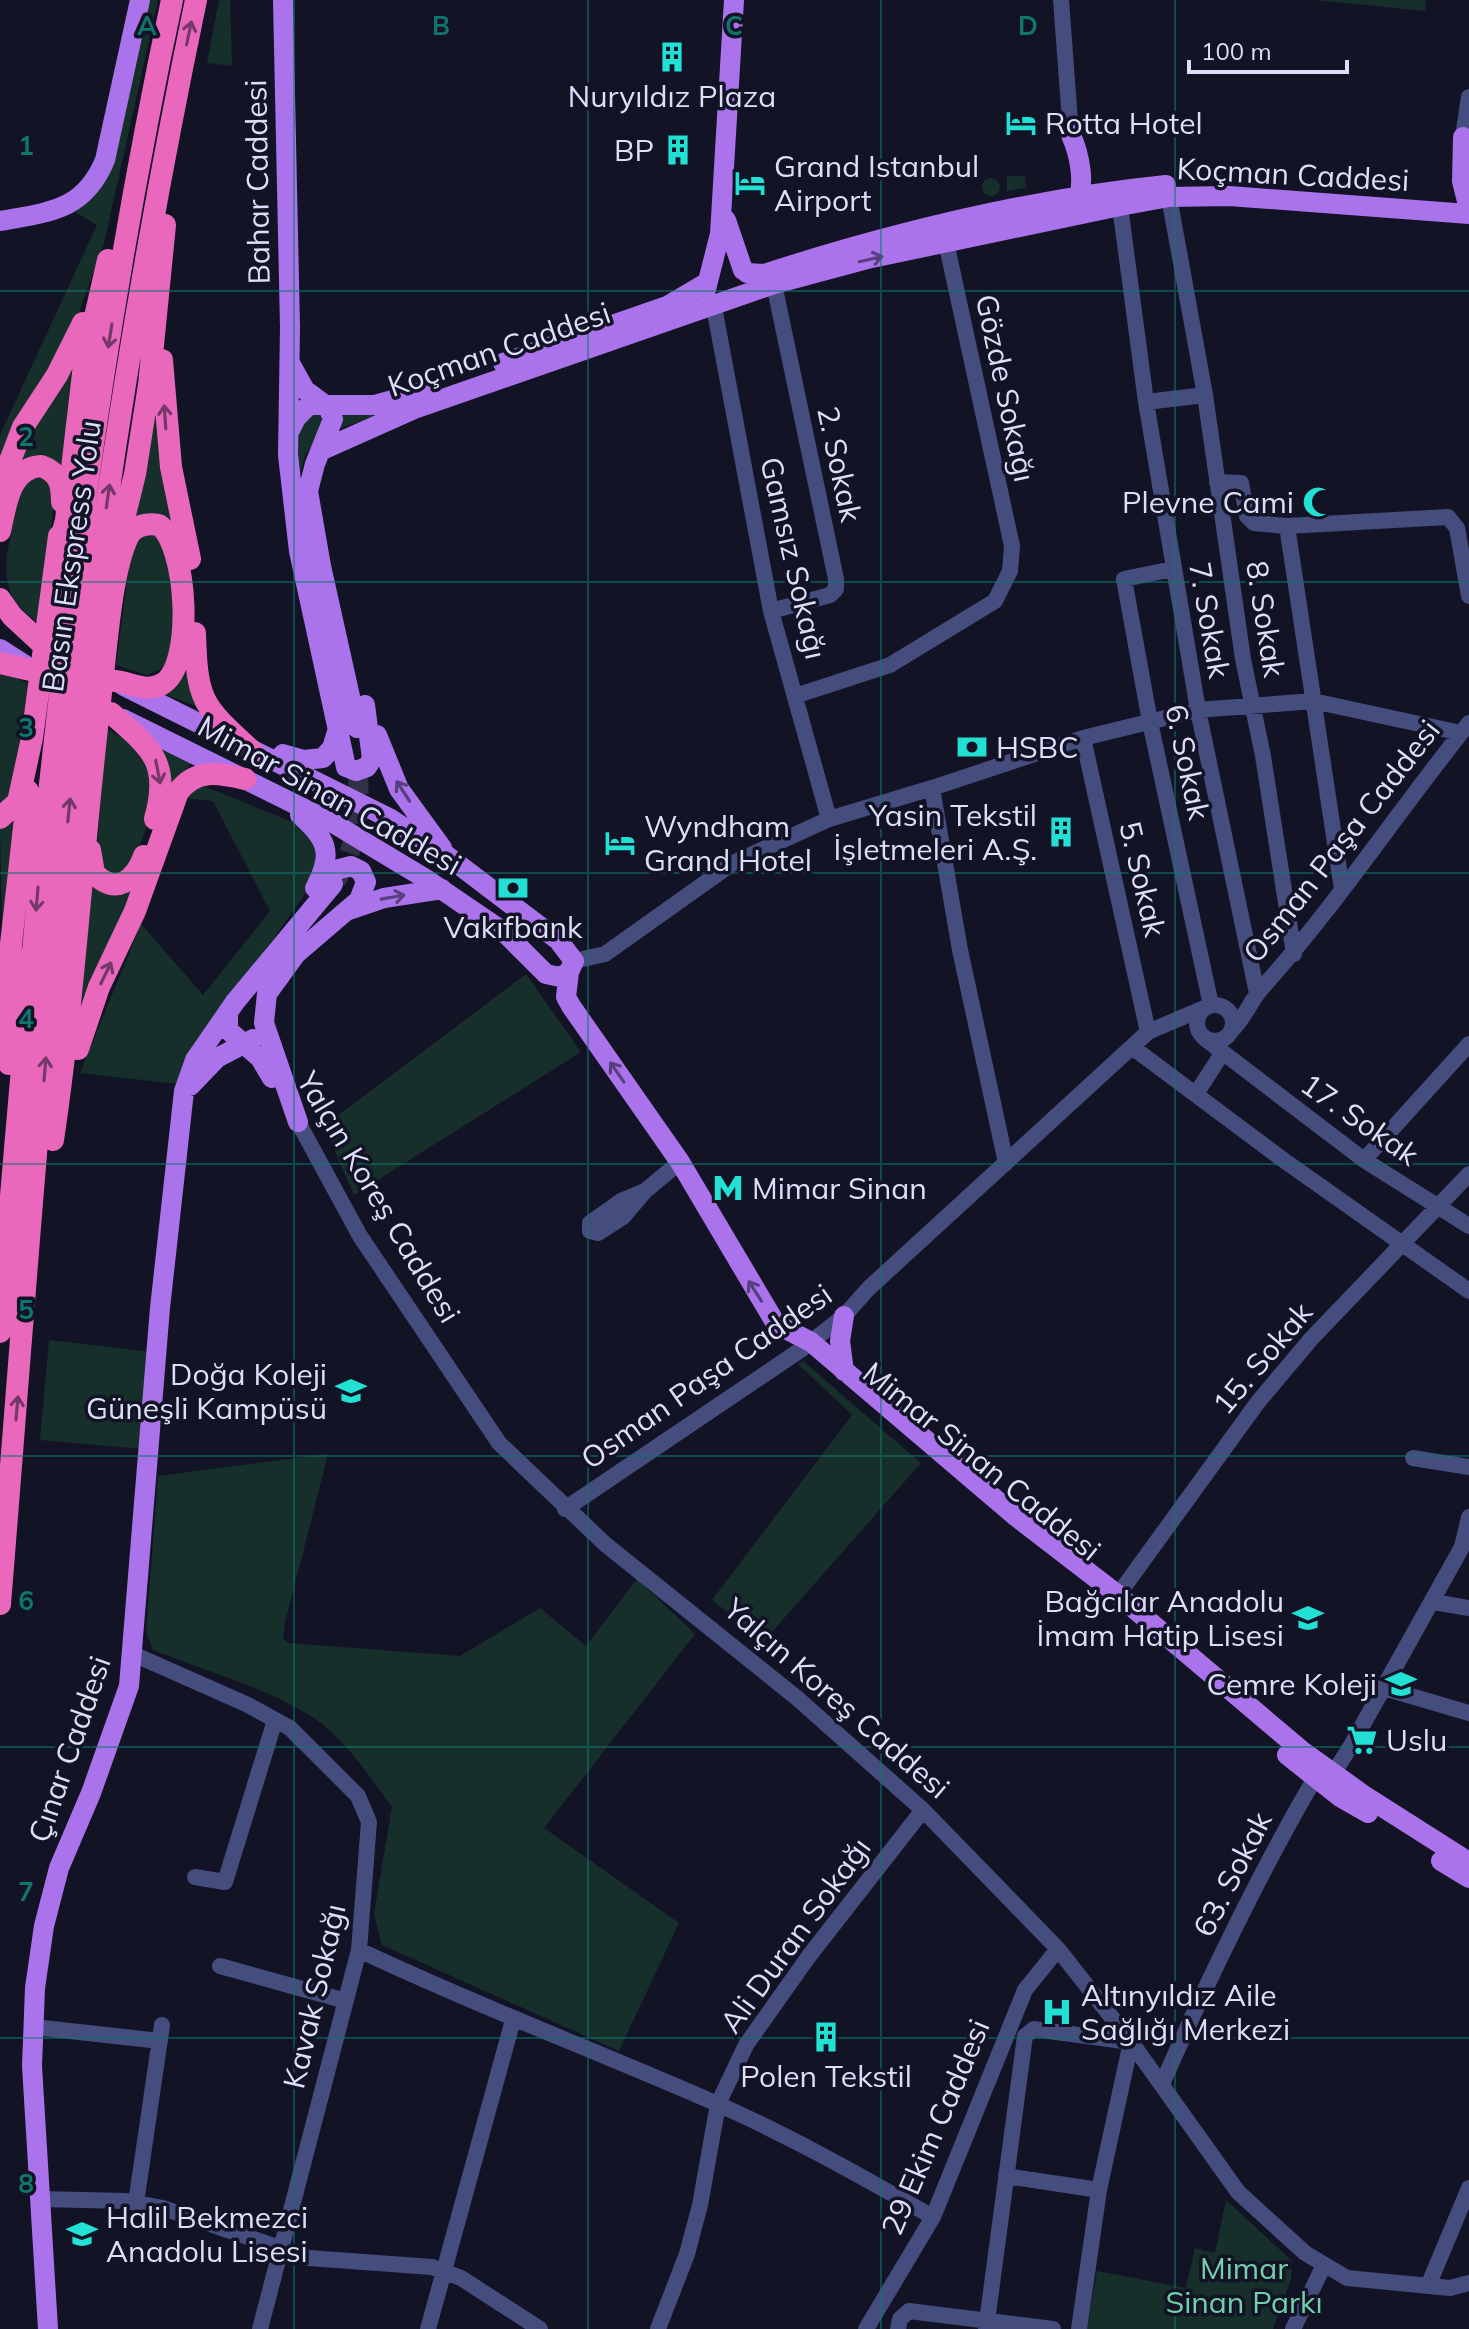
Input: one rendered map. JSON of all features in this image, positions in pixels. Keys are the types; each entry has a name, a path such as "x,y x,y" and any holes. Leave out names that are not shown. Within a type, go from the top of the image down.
{"highway":[{"name":"Basın Ekspress Yolu","path":"0,1332 40,871 66,636 95,425 152,94 172,0"},
{"name":"Basın Ekspress Yolu","path":"0,1604 61,885 87,646 125,386 196,0"},
{"path":"23,1342 31,1321 36,1291 50,1154 69,1030 113,603 113,569 135,474 181,121 182,66"},
{"path":"58,550 66,520 84,365 135,133 152,94"},
{"path":"0,487 16,441 75,342 109,259"},
{"path":"160,285 167,440 189,550 198,688 208,709 252,751"},
{"path":"0,531 18,476 32,467 41,466 55,473 61,485 58,550 32,738 11,944 10,1041 0,1192"},
{"path":"113,603 129,535 141,526 159,525 172,538 178,560 181,658 173,675 160,685 140,687 115,681"},
{"path":"0,599 12,616 40,642"},
{"path":"0,663 35,671"},
{"path":"89,816 94,873 108,885 125,884 139,870 145,853 161,780 155,756 145,741 111,713"},
{"path":"0,818 18,802 32,738"},
{"path":"50,1154 88,1014 135,911 178,792 191,778 203,774 245,779"},
{"path":"0,940 10,1041"},
{"path":"0,1269 3,1292"}],"main road":[{"path":"0,221 53,211 71,203 97,179 105,160 140,0"},
{"name":"Bahar Caddesi","path":"283,0 289,432"},
{"path":"714,307 707,304 708,280 720,234 734,0"},
{"path":"1009,229 1032,215 1073,205 1079,194 1078,152 1071,135"},
{"path":"1037,204 1063,181 1071,135"},
{"path":"1440,199 1452,189 1463,137"},
{"path":"1463,137 1461,169 1468,206"},
{"name":"Koçman Caddesi","path":"322,403 360,407 393,401 667,306 708,280 745,271 764,274 864,242 1079,194 1166,185 1230,186 1440,199 1468,206"},
{"path":"723,196 727,229 749,284 743,297"},
{"name":"Koçman Caddesi","path":"318,457 414,409 774,284 946,242 1169,197 1229,196 1468,206"},
{"path":"290,363 305,390 322,403 333,419 308,491 309,506 360,759 292,482"},
{"path":"318,457 315,493 373,751 372,759 363,770 346,767 341,757 338,728 299,551 289,432 303,409 322,403"},
{"name":"Mimar Sinan Caddesi","path":"0,621 391,819 446,855 558,940 574,964 560,977 546,974 504,932 442,889 276,794 111,713 0,649"},
{"path":"365,705 399,789 446,855"},
{"path":"252,751 318,759 328,755 338,728"},
{"path":"276,794 320,833 325,844 323,873 331,883"},
{"path":"267,994 296,954 363,892 366,882 361,871 351,866 332,871 331,883 275,962 267,994 264,1023 298,1122"},
{"name":"Çınar Caddesi","path":"48,2329 32,2066 44,1926 59,1868 91,1793 124,1700 133,1654 159,1323 184,1091 195,1060 331,883"},
{"path":"345,911 384,898 442,889"},
{"path":"574,964 566,997 571,1006 680,1162 776,1324 806,1346"},
{"name":"Yalçın Koreş Caddesi","path":"232,1008 228,1030 260,1058 298,1122"},
{"path":"184,1091 217,1058 255,1037 264,1023"},
{"path":"844,1316 840,1341 844,1371"},
{"name":"Mimar Sinan Caddesi","path":"806,1346 844,1371 1014,1515 1118,1595 1324,1776 1469,1862"},
{"name":"Mimar Sinan Caddesi","path":"806,1346 1324,1776 1469,1878"}],"street":[{"path":"1061,0 1071,135"},
{"path":"1463,137 1469,97"},
{"name":"8. Sokak","path":"1169,197 1205,395 1294,954"},
{"name":"7. Sokak","path":"1120,206 1146,402 1173,569 1198,710 1257,993"},
{"name":"Gözde Sokağı","path":"798,695 890,665 967,620 995,601 1010,571 1012,546 946,242"},
{"name":"2. Sokak","path":"771,611 830,595 836,589 774,284"},
{"name":"Gamsız Sokağı","path":"714,307 771,611 798,695 829,819"},
{"path":"1146,402 1205,395"},
{"path":"1217,482 1241,483 1247,516 1254,523 1287,526 1448,517 1457,528 1469,596"},
{"path":"1287,526 1342,889"},
{"name":"6. Sokak","path":"1173,569 1124,579 1150,722 1211,1006"},
{"path":"574,964 605,954 733,863 829,819 1083,738 1198,710 1313,701 1465,728"},
{"name":"Osman Paşa Caddesi","path":"565,1509 806,1346 844,1316 869,1288 1148,1032 1211,1006 1240,1002 1257,993 1294,954 1465,728"},
{"name":"5. Sokak","path":"1083,738 1148,1032"},
{"path":"932,788 960,950 1006,1163"},
{"name":"Osman Paşa Caddesi","path":"1231,1032 1247,1016 1257,993"},
{"path":"1203,1036 1197,1021 1211,1006 1231,1015 1229,1050 1237,1066"},
{"path":"1148,1032 1184,1028 1219,1041 1231,1032"},
{"name":"17. Sokak","path":"1203,1036 1221,1055 1364,1160 1469,1226"},
{"path":"1364,1160 1469,1044"},
{"path":"1132,1047 1469,1291"},
{"path":"1196,1094 1221,1055"},
{"name":"Yalçın Koreş Caddesi","path":"298,1122 360,1236 499,1443 565,1509 797,1698 923,1810 1058,1949 1131,2042 1238,2192 1305,2253 1347,2278 1450,2288 1469,2283"},
{"path":"645,1191 680,1162"},
{"name":"15. Sokak","path":"1118,1595 1258,1402 1311,1339 1469,1174"},
{"path":"1413,1458 1469,1467"},
{"name":"63. Sokak","path":"1162,2084 1252,1891 1384,1688 1434,1602 1462,1547 1469,1517"},
{"path":"1434,1602 1469,1608"},
{"name":"Kavak Sokağı","path":"133,1654 290,1728 358,1796 369,1822 359,1950 260,2329"},
{"path":"1384,1688 1469,1713"},
{"path":"195,1877 225,1882 275,1720"},
{"name":"Ali Duran Sokağı","path":"658,2329 687,2254 700,2205 718,2104 746,2045 769,2009 923,1810"},
{"name":"29 Ekim Caddesi","path":"866,2329 933,2217 1025,1990 1058,1949"},
{"path":"359,1950 513,2020 718,2104 817,2151 933,2217"},
{"path":"220,1966 346,2001"},
{"path":"428,2329 513,2020"},
{"path":"34,2027 161,2033 136,2203"},
{"path":"986,2325 1025,2036 1034,2029 1131,2042 1099,2190 1079,2329"},
{"path":"997,2060 1022,2065"},
{"path":"1006,2176 1099,2190"},
{"path":"1428,2286 1469,2188"},
{"path":"40,2199 136,2203 163,2208 309,2258 432,2267 540,2329"},
{"path":"1305,2253 1310,2291"},
{"path":"1293,2329 1324,2265"},
{"path":"1310,2291 1347,2278"},
{"path":"898,2329 900,2319 909,2311 986,2325 1053,2329"}],"green space":[{"path":"150,0 158,0 104,243 68,342 0,470 0,435 97,225 75,212 100,182 115,151"},
{"path":"219,0 230,0 232,66 207,63"},
{"path":"1315,0 1426,0 1425,11"},
{"path":"1007,176 1025,176 1026,188 1007,191"},
{"path":"991,178 1000,187 991,196 982,187"},
{"path":"697,297 700,305 341,428 338,411 369,414 664,316"},
{"path":"76,352 64,470 21,464 20,449"},
{"path":"154,391 179,532 133,520"},
{"path":"309,413 322,413 323,432 305,455 300,475 294,440"},
{"path":"45,477 56,488 39,623 17,603 11,593 6,571 12,529 22,492 28,480"},
{"path":"154,533 168,545 176,635 165,667 147,675 116,665 131,552 138,536"},
{"path":"190,664 199,707 158,692 173,687"},
{"path":"0,675 15,677 33,686 14,796 0,811"},
{"path":"105,728 137,749 146,763 152,795 146,829 123,874 106,874 97,851"},
{"path":"162,745 192,763 170,789"},
{"path":"199,784 302,826 315,841 315,880 191,1056 178,1084 80,1073 141,924 203,995 270,911 213,801 185,798"},
{"path":"14,822 6,924 2,924 0,829"},
{"path":"90,885 132,890 81,1011"},
{"path":"526,974 581,1052 354,1195 324,1126"},
{"path":"49,1340 151,1352 144,1449 40,1440"},
{"path":"803,1361 921,1463 764,1641 712,1600 852,1415 798,1364"},
{"path":"328,1454 285,1623 283,1639 288,1643 460,1656 540,1608 586,1646 637,1579 695,1634 544,1828 679,1923 619,2051 382,1945 374,1914 392,1807 366,1771 347,1747 325,1727 295,1707 256,1688 153,1650 146,1632 158,1476"},
{"name":"Mimar Sinan Parkı","path":"1226,2200 1292,2261 1291,2279 1273,2329 1087,2329 1097,2271 1186,2288 1195,2248 1215,2253"}],"tunnel":[{"path":"336,880 350,852 357,823 359,792 356,761"}],"place":[{"name":"Nuryıldız Plaza","path":"672,57"},
{"name":"Rotta Hotel","path":"1021,123"},
{"name":"BP","path":"678,150"},
{"name":"Grand Istanbul Airport","path":"750,183"},
{"name":"Plevne Cami","path":"1318,502"},
{"name":"HSBC","path":"972,747"},
{"name":"Yasin Tekstil İşletmeleri A.Ş.","path":"1061,832"},
{"name":"Wyndham Grand Hotel","path":"620,843"},
{"name":"Vakıfbank","path":"513,888"},
{"name":"Mimar Sinan","path":"728,1188"},
{"name":"Doğa Koleji Güneşli Kampüsü","path":"351,1391"},
{"name":"Bağcılar Anadolu İmam Hatip Lisesi","path":"1308,1618"},
{"name":"Cemre Koleji","path":"1401,1684"},
{"name":"Uslu","path":"1362,1740"},
{"name":"Altınyıldız Aile Sağlığı Merkezi","path":"1057,2012"},
{"name":"Polen Tekstil","path":"826,2037"},
{"name":"Halil Bekmezci Anadolu Lisesi","path":"82,2234"}]}
